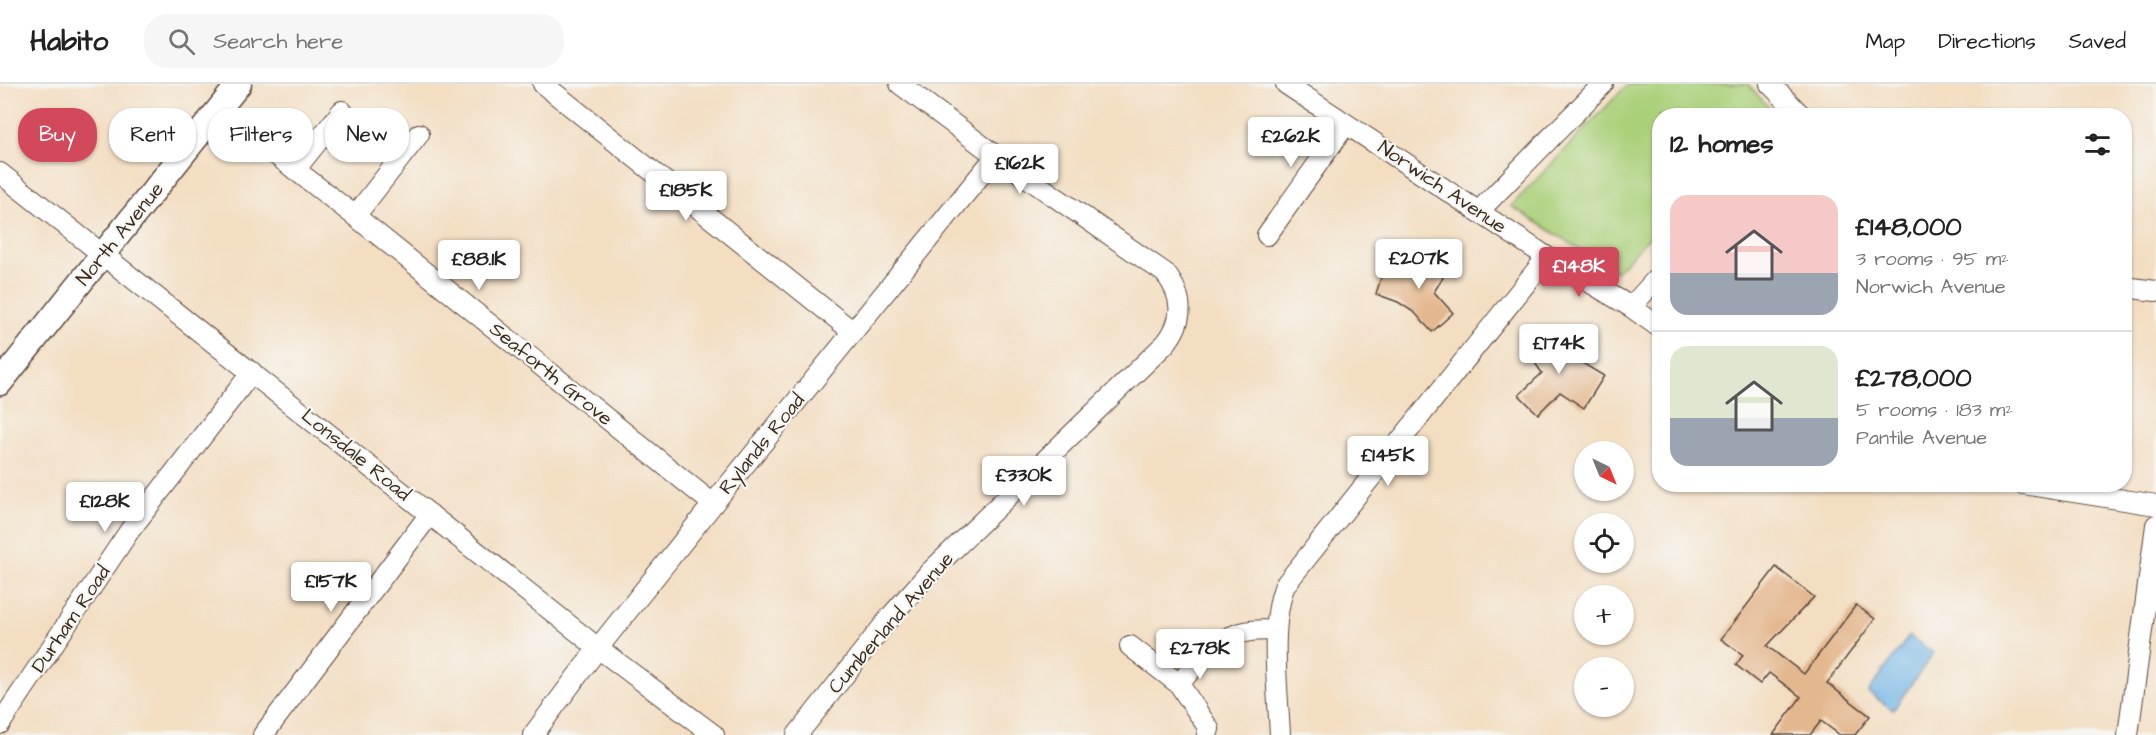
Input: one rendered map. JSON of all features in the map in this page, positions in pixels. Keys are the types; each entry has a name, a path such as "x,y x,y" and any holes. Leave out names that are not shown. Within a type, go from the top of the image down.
{"street":[{"name":"North Avenue","path":"220,108 239,84"},
{"path":"543,84 852,331"},
{"path":"900,84 996,156"},
{"name":"Norwich Avenue","path":"1286,84 1547,257 1652,322"},
{"path":"1479,211 1604,84"},
{"path":"1770,84 1794,108"},
{"name":"North Avenue","path":"0,383 208,123"},
{"path":"1267,235 1346,123"},
{"path":"295,170 325,132"},
{"path":"355,216 419,134"},
{"name":"Rylands Road","path":"533,735 598,648 713,504 996,156"},
{"name":"Cumberland Avenue","path":"796,735 891,615 928,573 1174,333 1180,307 1174,284 1165,273 996,156"},
{"name":"Seaforth Grove","path":"285,162 713,504"},
{"name":"Lonsdale Road","path":"0,173 598,648 714,735"},
{"path":"1280,735 1276,631 1280,600 1286,585 1547,257"},
{"path":"1631,307 1652,284"},
{"path":"2132,288 2156,291"},
{"name":"Durham Road","path":"0,724 130,530 252,372"},
{"path":"2071,492 2156,506"},
{"path":"263,735 430,514"},
{"path":"2128,735 2156,525"},
{"path":"1179,684 1204,654 1227,637 1242,632 1266,629 1276,631"},
{"path":"1130,646 1179,684 1209,729 1207,735"}],"green space":[{"path":"1628,84 1748,84 1769,108 1652,108 1652,234 1616,272 1511,206"}],"water":[{"path":"1909,636 1934,653 1893,710 1868,692"}],"building":[{"path":"1427,251 1451,264 1434,292 1453,313 1432,332 1415,313 1398,302 1376,294 1384,268 1412,277"},
{"path":"1556,330 1571,353 1582,363 1604,376 1584,408 1560,392 1538,414 1519,395 1542,373 1526,350"},
{"path":"1776,567 1814,597 1767,646 1804,674 1856,605 1875,619 1827,683 1870,716 1855,735 1840,735 1821,721 1810,735 1773,735 1801,697 1769,673 1760,684 1736,665 1743,655 1721,639"}]}
